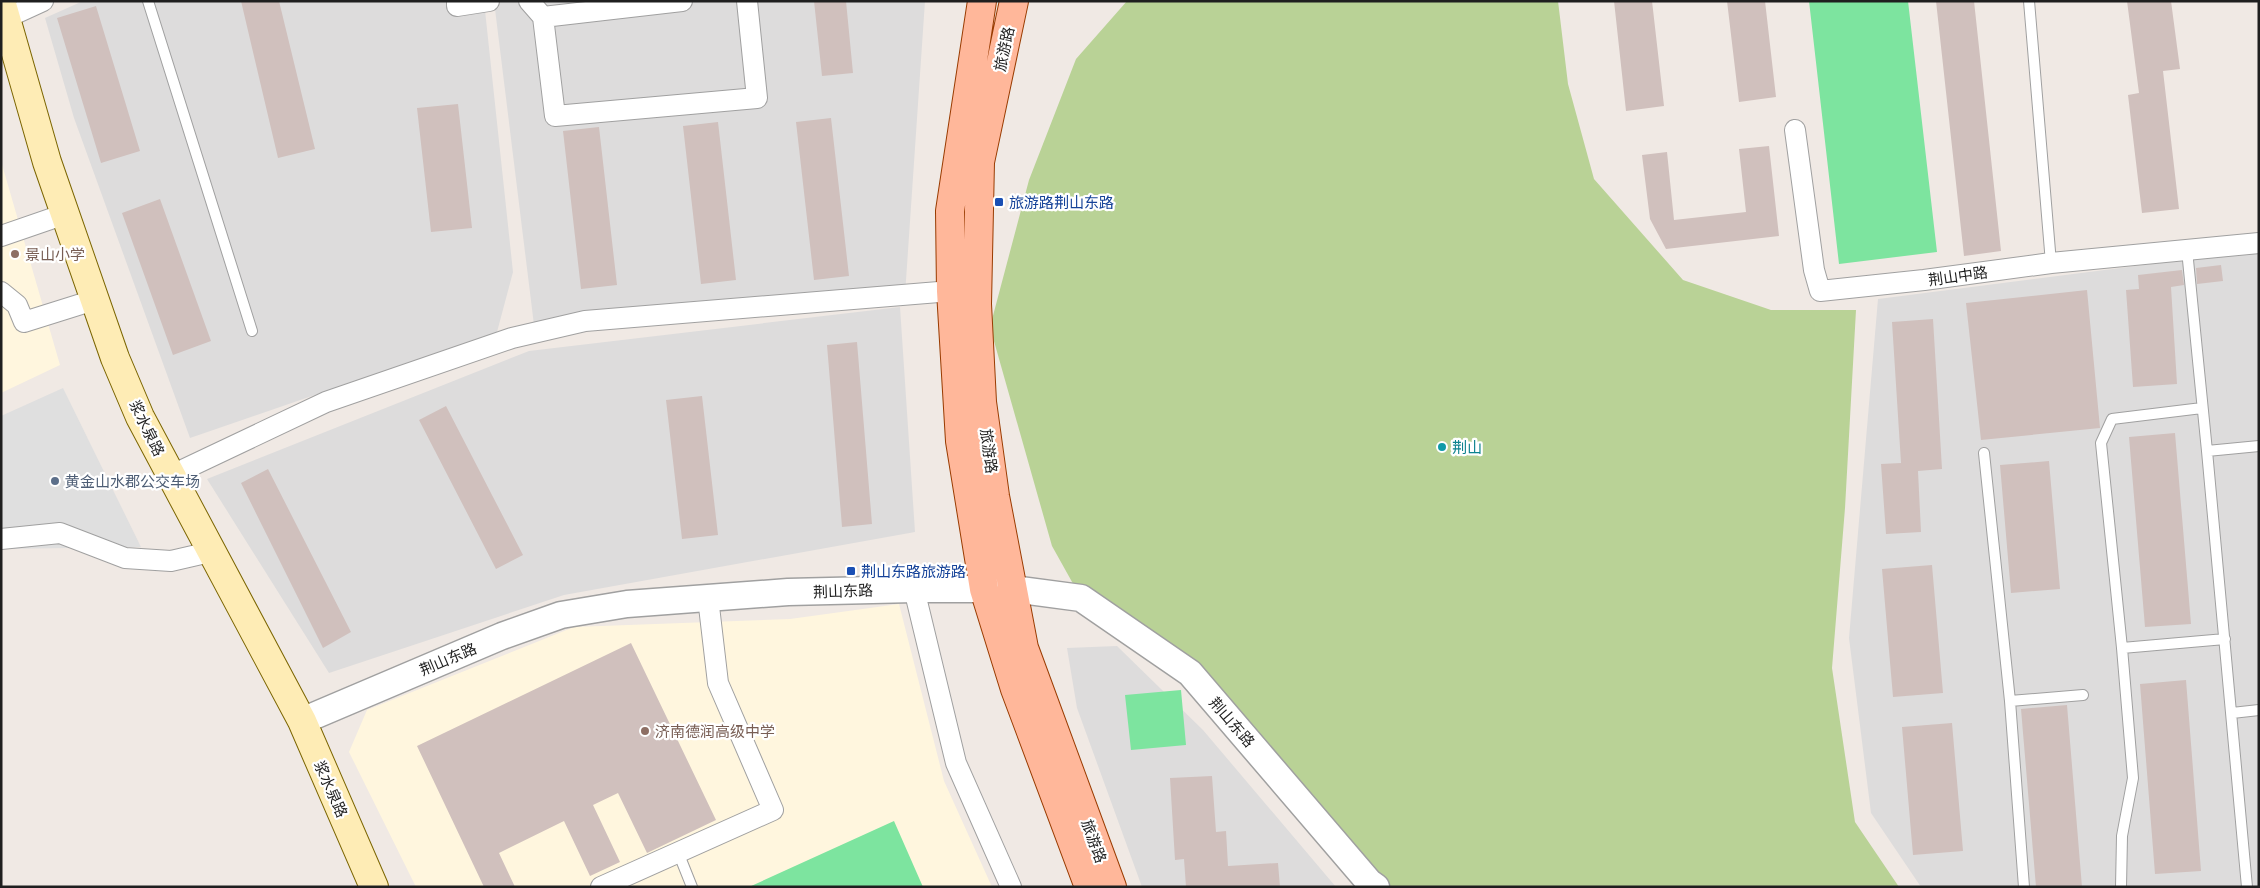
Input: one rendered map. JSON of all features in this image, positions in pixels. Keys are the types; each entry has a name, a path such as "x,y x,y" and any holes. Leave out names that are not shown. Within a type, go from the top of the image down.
{"main road":[{"name":"旅游路","path":"982,1 950,211 951,291 960,441 984,589 1015,689 1088,887"},
{"name":"旅游路","path":"1014,1 980,162 977,304 982,402 995,496 1024,648 1112,887"},
{"name":"浆水泉路","path":"4,10 47,162 118,367 140,417 170,476 302,721 374,887"}],"street":[{"path":"4,10 43,1"},
{"path":"457,1 458,6 489,1"},
{"path":"529,1 543,16 555,116 757,98 747,1"},
{"path":"543,16 682,1"},
{"name":"荆山中路","path":"1796,130 1814,270 1820,291 1924,280 2051,263 2259,243"},
{"path":"1,236 65,214"},
{"path":"170,476 326,402 512,338 585,321 951,291"},
{"path":"1,292 17,305 24,322 94,300"},
{"path":"1,539 60,534 125,558 171,561 210,552"},
{"path":"914,589 956,763 1010,887"},
{"name":"荆山东路","path":"302,721 502,636 561,615 627,604 788,592 914,589 1014,589 1081,598 1190,673 1368,882 1376,887"},
{"path":"601,887 773,810 718,683 708,598"}],"lane":[{"path":"148,1 252,331"},
{"path":"2029,1 2051,263"},
{"path":"2187,250 2247,887"},
{"path":"2120,887 2122,836 2133,778 2101,443 2112,419 2202,408"},
{"path":"2206,451 2259,446"},
{"path":"1984,453 2010,700 2024,887"},
{"path":"2122,648 2225,639"},
{"path":"2010,700 2083,695"},
{"path":"2232,713 2259,710"},
{"path":"678,852 692,887"}],"shaded area":[{"path":"83,1 484,1 513,272 497,332 190,438 74,118 45,18"},
{"path":"494,1 925,1 905,295 534,325"},
{"name":"景山小学","path":"1,161 60,365 1,393"},
{"path":"2238,253 2259,254 2259,887 1921,887 1871,813 1849,638 1878,299"},
{"path":"900,307 915,532 564,595 329,673 207,479 529,351"},
{"name":"黄金山水郡公交车场","path":"63,388 141,547 1,549 1,416"},
{"name":"济南德润高级中学","path":"899,604 944,781 992,887 416,887 349,752 367,710 574,627 790,619"},
{"path":"1117,646 1203,730 1336,887 1142,887 1077,708 1067,648"}],"green space":[{"path":"1127,1 1558,1 1568,84 1594,179 1683,280 1771,310 1856,310 1845,508 1832,668 1855,822 1899,887 1376,887 1190,673 1081,598 1052,546 990,327 1029,180 1076,59"},
{"path":"1809,1 1908,1 1937,252 1839,264"},
{"path":"1181,690 1186,745 1131,750 1125,695"},
{"path":"894,821 923,887 749,887"}],"building":[{"path":"241,1 279,1 315,149 278,158"},
{"path":"814,1 846,1 853,73 822,76"},
{"path":"1614,1 1652,1 1664,106 1626,111"},
{"path":"1727,1 1765,1 1776,97 1739,102"},
{"path":"1936,1 1974,1 2001,251 1964,256"},
{"path":"2127,1 2171,1 2180,69 2163,71 2179,209 2142,213 2128,95 2139,93"},
{"path":"96,6 140,151 101,163 57,18"},
{"path":"458,104 472,228 431,232 417,108"},
{"path":"831,118 849,276 814,280 796,122"},
{"path":"718,122 736,280 701,284 683,126"},
{"path":"599,127 617,285 581,289 563,131"},
{"path":"1769,146 1779,236 1666,249 1650,219 1642,155 1667,152 1674,220 1746,212 1739,149"},
{"path":"160,199 211,341 173,355 122,213"},
{"path":"2221,265 2223,281 2197,284 2196,268"},
{"path":"2182,270 2184,285 2171,287 2177,384 2133,387 2126,290 2139,289 2138,275"},
{"path":"2087,290 2100,428 1981,440 1966,303"},
{"path":"1933,319 1942,469 1918,471 1921,532 1886,534 1881,464 1901,463 1892,322"},
{"path":"857,342 872,524 842,527 827,345"},
{"path":"702,396 718,535 682,539 666,400"},
{"path":"446,406 523,555 496,569 419,420"},
{"path":"2175,433 2191,624 2145,627 2129,437"},
{"path":"2049,461 2060,589 2011,593 2000,465"},
{"path":"268,469 351,632 323,648 241,483"},
{"path":"1932,565 1943,693 1893,697 1882,569"},
{"path":"631,643 716,820 647,853 618,793 593,805 620,862 590,876 564,821 499,853 515,887 484,887 417,746"},
{"path":"2186,680 2201,871 2155,874 2140,684"},
{"path":"2067,705 2082,887 2036,887 2021,709"},
{"path":"1952,723 1963,851 1913,855 1902,727"},
{"path":"1212,776 1216,832 1226,831 1228,866 1278,863 1280,887 1186,887 1184,859 1175,860 1170,778"}],"place":[{"name":"旅游路荆山东路","path":"999,202"},
{"name":"景山小学","path":"15,254"},
{"name":"荆山","path":"1442,447"},
{"name":"黄金山水郡公交车场","path":"55,481"},
{"name":"荆山东路旅游路","path":"851,571"},
{"name":"济南德润高级中学","path":"645,731"}]}
